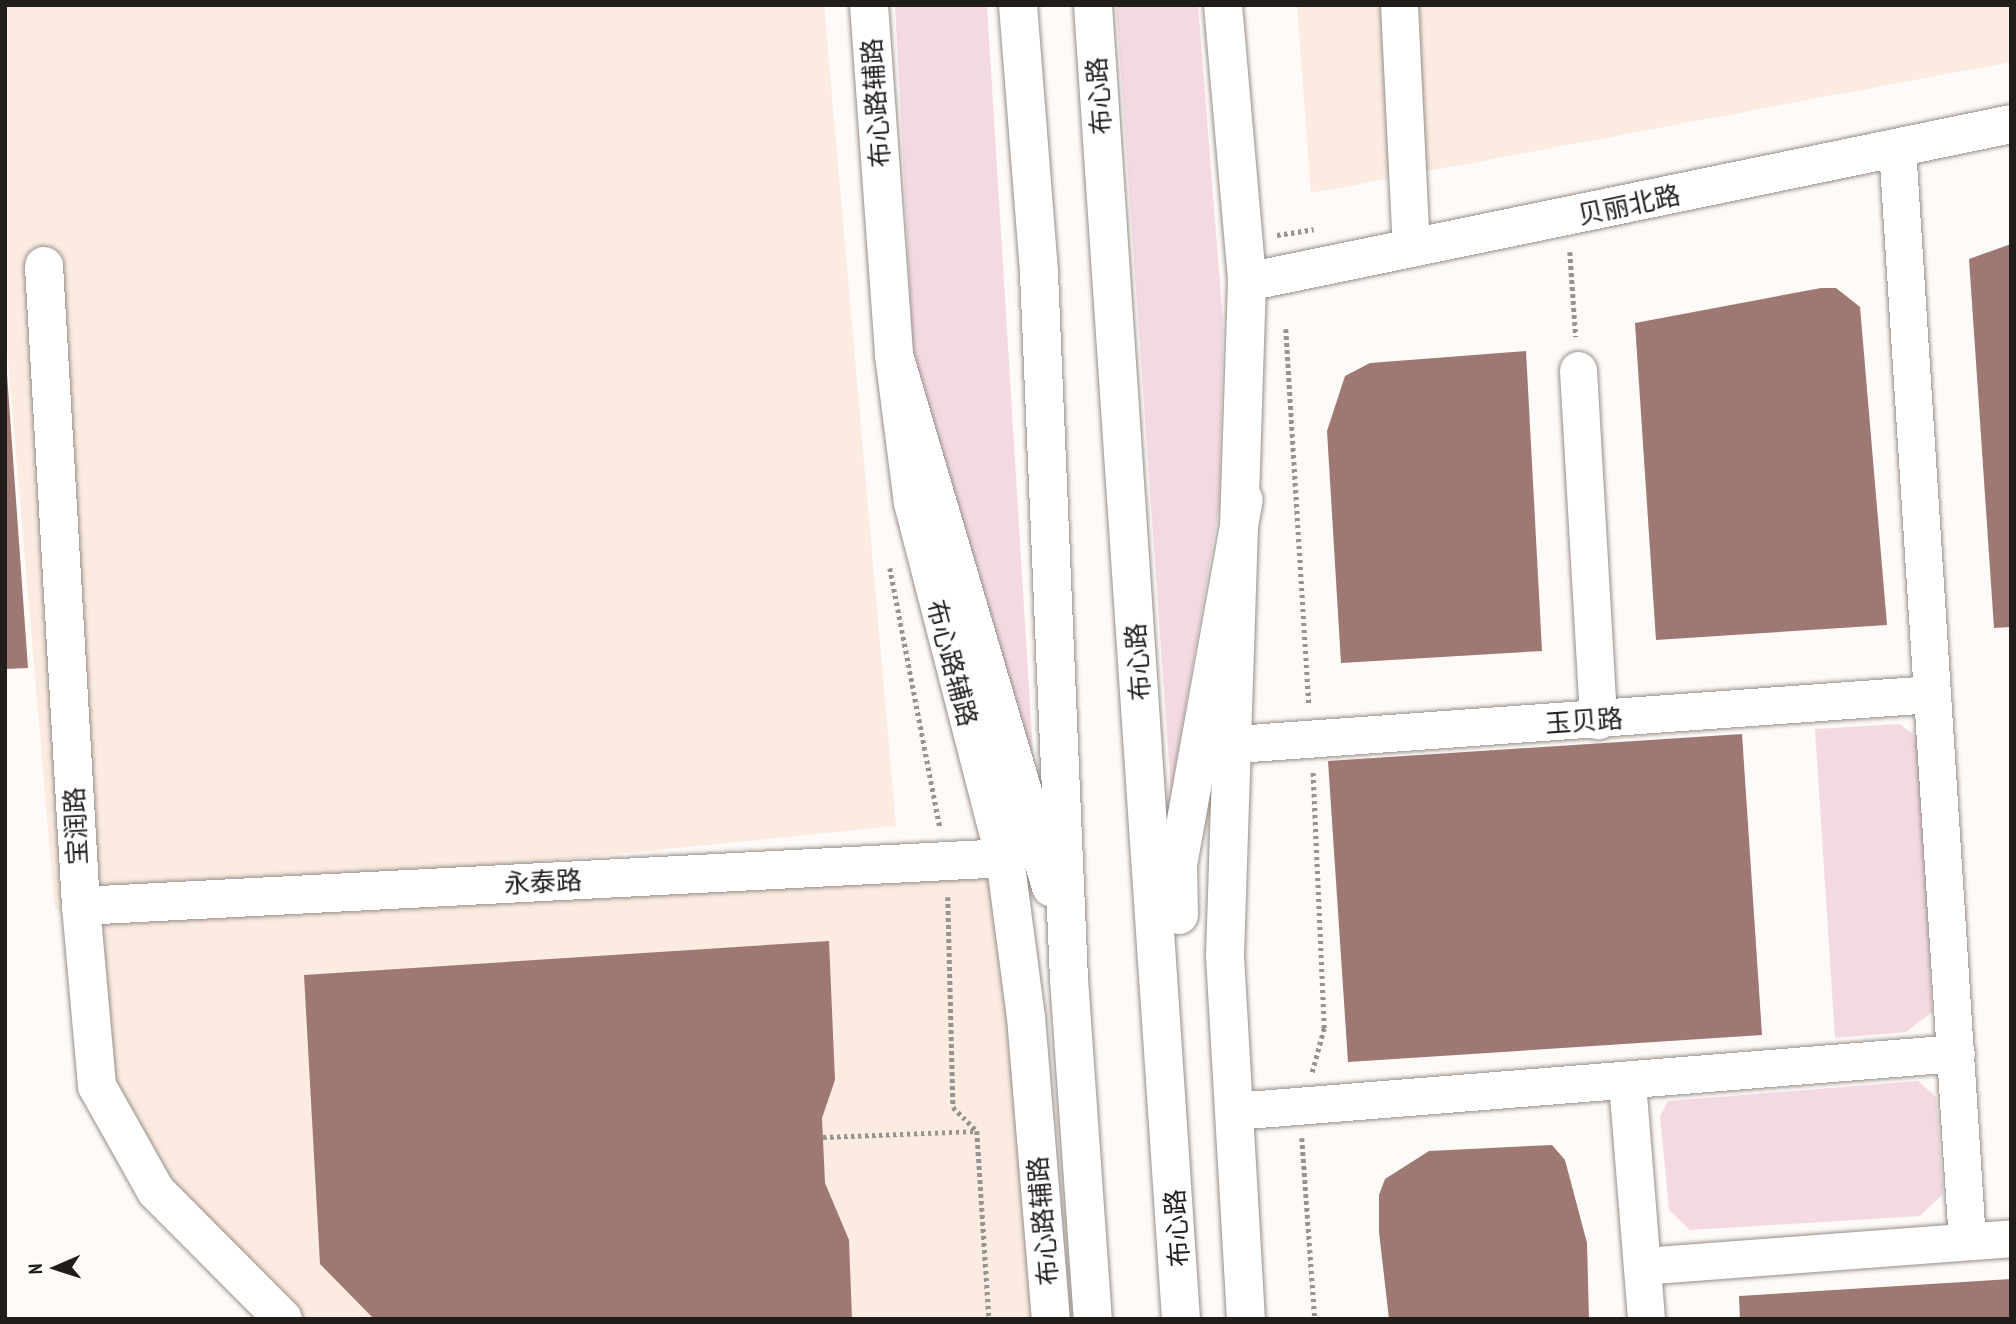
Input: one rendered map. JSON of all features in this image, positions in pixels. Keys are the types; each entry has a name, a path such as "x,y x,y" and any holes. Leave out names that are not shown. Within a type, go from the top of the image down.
{"main road":[{"name":"布心路辅路","path":"869,5 894,355 913,503 1005,859 1026,1017 1051,1319"},
{"path":"1018,5 1039,273 1069,979 1093,1319"},
{"name":"布心路","path":"1093,5 1180,1270 1181,1319"},
{"path":"1223,5 1247,282 1244,500 1236,744 1225,943 1247,1319"},
{"name":"贝丽北路","path":"1247,282 1567,219 2011,124"},
{"name":"宝润路","path":"44,266 81,906 97,1086 156,1191 283,1319"},
{"path":"894,355 1048,876 1069,979"},
{"path":"1180,1270 1178,865 1244,500"},
{"name":"永泰路","path":"81,906 1005,859"}],"street":[{"path":"1399,5 1411,248"},
{"path":"1897,147 1967,1241"},
{"path":"1578,370 1598,720"},
{"name":"玉贝路","path":"1236,744 1932,694"},
{"path":"1234,1111 1628,1082 1956,1053"},
{"path":"1628,1082 1646,1319"},
{"path":"1642,1266 2011,1238"}],"path":[{"path":"1567,219 1578,370"},
{"path":"1275,222 1276,236 1329,226"},
{"path":"1286,329 1309,709"},
{"path":"1312,766 1324,1028 1300,1106 1315,1319"},
{"path":"953,884 944,908 953,1107 977,1131 989,1319"},
{"path":"823,1137 977,1131"}],"shaded area":[{"path":"5,5 824,5 896,826 138,902 1005,858 1047,1319 283,1319 156,1191 97,1086 80,908 55,910 5,326"},
{"path":"895,5 987,5 1036,802 913,351"},
{"path":"1116,5 1198,5 1223,321 1219,509 1171,791"},
{"path":"1297,5 2011,5 2011,62 1311,193"},
{"path":"1900,724 1920,740 1932,1012 1906,1032 1835,1038 1815,729"},
{"path":"1918,1081 1936,1097 1943,1194 1920,1216 1690,1230 1669,1210 1660,1116 1668,1101"}],"building":[{"path":"2011,244 2011,627 1994,628 1969,259"},
{"path":"1821,288 1836,288 1860,307 1887,625 1656,640 1635,323"},
{"path":"1526,351 1542,651 1341,663 1327,431 1345,376 1370,363"},
{"path":"7,374 28,668 5,669 5,375"},
{"path":"1742,734 1762,1035 1348,1062 1328,761"},
{"path":"829,941 835,1080 822,1118 825,1183 849,1240 852,1319 374,1319 320,1264 304,975"},
{"path":"1552,1145 1565,1160 1587,1243 1589,1319 1389,1319 1379,1232 1379,1195 1385,1179 1429,1151"},
{"path":"2011,1279 2011,1319 1740,1319 1739,1296"}]}
